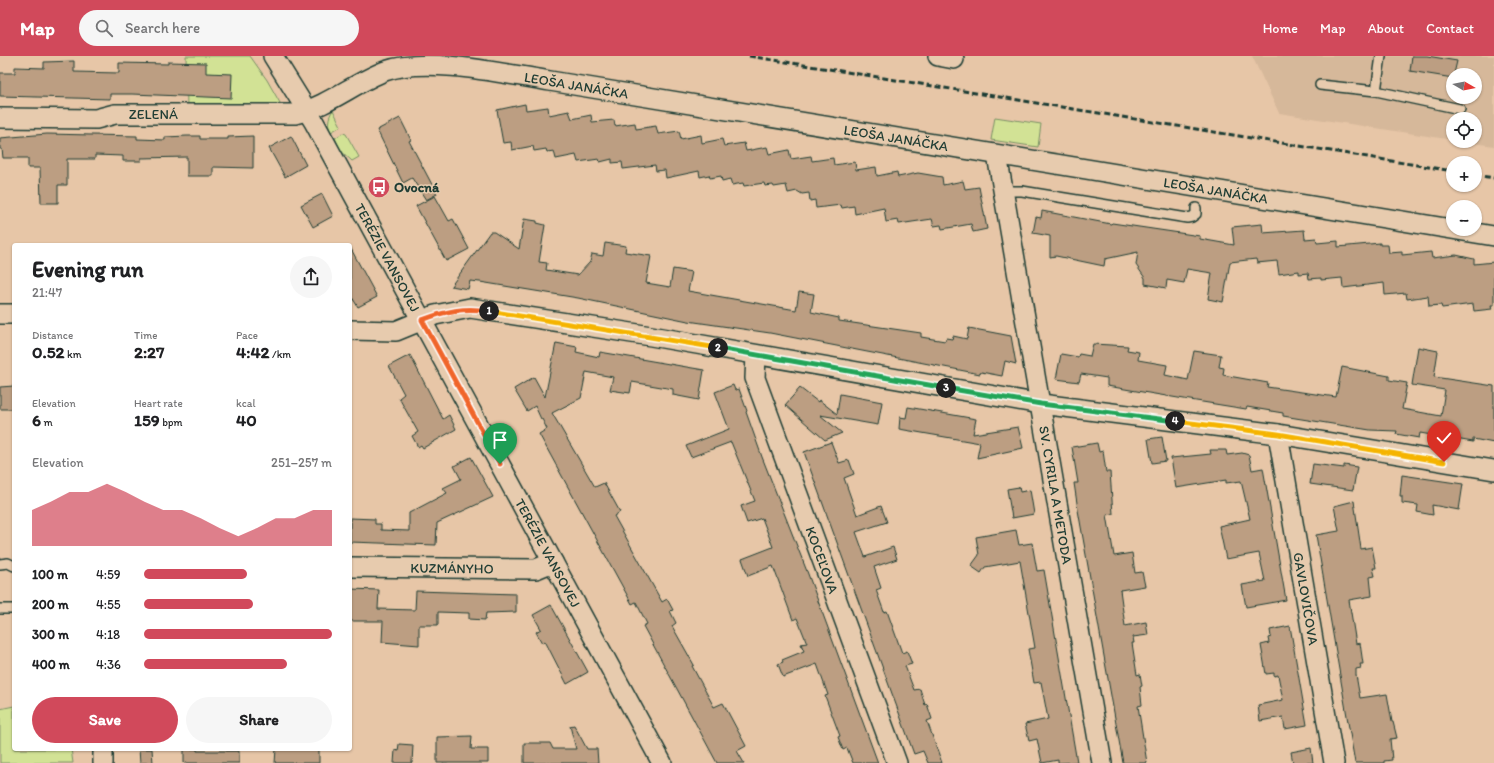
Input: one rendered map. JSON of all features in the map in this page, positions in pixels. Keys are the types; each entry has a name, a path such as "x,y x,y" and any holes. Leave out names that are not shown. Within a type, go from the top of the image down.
{"street":[{"name":"TERÉZIE VANSOVEJ","path":"273,56 307,111 422,320 662,763"},
{"name":"LEOŠA JANÁČKA","path":"307,111 386,70 400,67 438,64 550,81 1494,236"},
{"name":"ZELENÁ","path":"0,118 96,119 115,114 290,114 307,111"},
{"name":"SV. CYRILA A METODA","path":"997,155 1102,763"},
{"path":"352,330 391,332 447,312 470,308 651,336 1041,404 1278,434 1494,470"},
{"name":"KOCEĽOVA","path":"756,355 755,378 897,763"},
{"name":"GAVLOVIČOVA","path":"1278,434 1334,763"},
{"name":"KUZMÁNYHO","path":"352,567 536,569 553,562"},
{"path":"103,751 103,763"}],"lane":[{"path":"1376,91 1381,56"},
{"path":"1320,85 1376,91 1460,109"},
{"path":"1003,191 1022,191 1187,218 1192,217 1196,208"},
{"path":"0,564 8,563 12,565"},
{"path":"0,609 12,609"}],"shaded area":[{"path":"1252,56 1494,56 1494,146 1482,144 1482,112 1446,112 1446,139 1279,113"}],"green space":[{"path":"186,56 250,56 267,80 284,110 187,108"},
{"path":"333,110 341,126 331,132 329,121"},
{"path":"995,117 1041,124 1038,147 991,140"},
{"path":"343,133 346,134 359,157 352,161 341,151 335,138"},
{"path":"12,706 12,751 71,751 73,763 0,763 0,709"}],"building":[{"path":"1412,56 1427,56 1457,61 1455,68 1446,68 1446,77 1410,71"},
{"path":"74,61 74,72 119,73 119,63 206,63 206,73 232,74 231,98 132,94 110,94 110,99 0,96 0,73 15,73 15,67 44,68 44,62"},
{"path":"525,104 526,110 548,107 549,115 569,111 572,119 591,115 592,122 614,120 615,126 635,123 636,129 656,126 658,134 679,131 681,139 701,135 702,143 722,139 724,146 744,143 746,151 767,147 769,154 789,150 791,159 811,156 812,161 833,158 834,165 855,162 856,170 876,167 877,176 897,172 898,177 918,173 942,177 943,185 963,181 965,189 979,187 987,229 973,232 971,224 942,229 941,225 934,226 932,219 899,224 898,220 886,222 884,208 855,214 854,206 842,208 841,205 816,208 815,200 810,201 809,193 802,194 797,191 788,193 786,185 774,187 773,185 765,186 764,183 744,186 743,183 732,185 730,179 722,181 721,176 710,178 709,175 700,177 699,171 666,178 665,170 656,171 655,165 623,169 622,162 612,163 612,159 600,162 599,159 578,162 576,155 556,159 554,151 547,152 546,149 534,151 533,146 512,150 511,142 503,143 497,110"},
{"path":"400,118 411,140 409,141 437,194 426,200 412,178 403,183 377,130"},
{"path":"47,134 137,136 137,139 165,140 165,137 187,136 200,136 200,139 228,139 228,137 253,136 253,168 213,167 213,176 187,176 187,157 141,158 141,161 123,161 123,156 95,155 95,159 67,159 67,185 58,185 58,203 41,203 40,168 28,168 28,158 3,158 2,149 0,149 0,138"},
{"path":"291,136 306,165 285,177 269,148"},
{"path":"322,194 333,216 313,227 301,205"},
{"path":"435,196 449,221 453,219 469,249 446,261 416,206"},
{"path":"1042,211 1111,224 1200,236 1200,239 1234,245 1232,227 1262,224 1263,233 1304,230 1305,239 1316,238 1317,243 1338,241 1338,247 1380,243 1380,245 1388,245 1389,253 1402,252 1402,255 1431,252 1432,258 1456,255 1474,259 1474,264 1494,262 1494,305 1491,305 1492,309 1474,311 1473,304 1442,308 1441,305 1429,306 1428,296 1407,299 1406,293 1385,295 1384,283 1343,288 1342,278 1321,280 1321,278 1309,279 1308,273 1299,274 1299,271 1279,274 1277,261 1257,263 1256,259 1230,262 1223,302 1208,299 1212,273 1187,269 1184,283 1167,280 1166,288 1145,284 1145,278 1136,265 1138,252 1105,259 1104,266 1056,256 1050,257 1050,236 1033,233 1036,217 1041,218"},
{"path":"524,219 537,221 537,223 545,225 539,262 547,263 546,270 578,275 590,262 592,254 603,256 605,243 626,246 625,252 651,256 646,283 670,287 673,269 692,272 688,291 796,310 799,292 814,294 811,312 839,318 839,321 921,333 921,337 945,341 946,338 952,339 953,336 967,339 969,328 1011,336 1016,364 1005,361 1002,376 981,372 980,374 770,333 688,321 578,298 470,281 468,289 451,286 490,232 494,232 519,249"},
{"path":"352,251 377,297 358,307 352,297"},
{"path":"556,343 577,347 576,352 599,357 600,352 704,370 699,400 673,395 673,389 632,382 630,393 610,390 613,377 586,372 581,398 552,413 595,487 604,483 620,512 614,516 662,602 667,599 673,610 670,611 676,623 672,626 694,665 692,666 714,707 723,703 746,746 737,751 744,763 717,763 643,626 647,624 636,602 632,604 539,434 547,429 535,406 527,411 514,389 534,377 545,397"},
{"path":"1093,344 1128,346 1127,350 1139,352 1138,360 1167,365 1165,375 1188,380 1194,351 1221,355 1219,367 1224,368 1223,375 1268,383 1267,387 1336,397 1342,367 1389,376 1389,380 1407,383 1402,409 1441,416 1445,390 1412,385 1418,347 1438,351 1434,377 1494,386 1494,443 1473,439 1473,442 1420,433 1419,438 1396,434 1397,431 1370,430 1283,416 1283,413 1247,407 1246,409 1107,386 1107,378 1081,374 1079,382 1056,379 1061,354 1078,357 1079,354 1090,356"},
{"path":"410,355 443,419 449,415 456,429 423,448 421,445 418,447 412,436 418,432 399,398 404,394 389,366"},
{"path":"733,385 735,390 739,389 762,457 808,574 878,763 853,763 847,748 843,750 838,737 840,736 825,696 828,695 817,664 783,677 778,664 783,662 782,660 804,651 801,644 807,643 797,618 793,620 773,566 748,576 742,559 773,547 762,518 747,523 741,506 755,501 731,442 691,457 686,446 729,429 715,392"},
{"path":"12,386 12,409 0,409 0,387"},
{"path":"800,388 837,414 840,394 882,402 878,425 820,415 842,433 825,440 785,405"},
{"path":"908,407 976,419 973,434 1018,427 1023,448 977,458 980,443 899,429 900,417 906,418"},
{"path":"1162,437 1166,461 1152,463 1148,439"},
{"path":"831,442 839,463 849,460 854,474 844,478 857,515 881,506 887,522 856,532 865,557 893,547 897,559 874,567 881,588 876,590 884,612 887,611 902,653 907,651 912,664 905,666 914,690 920,689 925,705 927,704 932,719 927,721 942,763 928,763 923,751 914,754 804,452"},
{"path":"1097,443 1099,452 1103,451 1106,472 1110,472 1113,514 1107,515 1114,556 1132,553 1135,573 1142,572 1145,586 1120,590 1125,626 1146,622 1148,635 1133,637 1134,643 1132,643 1137,675 1140,674 1142,686 1140,687 1142,705 1138,706 1147,763 1123,763 1078,510 1074,483 1078,483 1072,447"},
{"path":"1210,450 1226,450 1227,455 1242,453 1249,455 1252,470 1263,468 1286,600 1246,607 1242,585 1265,581 1259,553 1226,559 1219,526 1250,519 1241,481 1226,483 1226,480 1176,488 1171,458 1211,454"},
{"path":"471,457 493,497 437,523 436,545 352,542 352,518 375,519 375,524 381,524 381,530 409,531 409,513 447,493 443,488 461,479 454,466"},
{"path":"1313,464 1344,468 1344,465 1357,467 1353,490 1310,484"},
{"path":"1402,475 1463,484 1459,510 1432,505 1433,515 1417,512 1418,505 1402,503 1402,496 1400,496"},
{"path":"1019,487 1020,492 1030,490 1034,514 1012,518 1007,489"},
{"path":"1354,501 1361,549 1372,547 1376,568 1373,568 1375,576 1370,577 1372,596 1349,600 1356,644 1360,643 1363,664 1360,664 1361,668 1356,669 1356,675 1360,698 1387,694 1392,722 1397,738 1390,739 1392,760 1384,761 1384,763 1355,763 1316,535 1339,531 1334,506"},
{"path":"1016,530 1019,545 1032,543 1037,571 1044,570 1077,762 1058,763 1058,760 1042,763 1037,739 1029,741 1025,724 1048,719 1041,682 1034,683 1028,649 1035,648 1020,561 985,567 981,573 971,566 979,555 976,537"},
{"path":"352,589 379,590 378,609 415,610 416,591 516,594 516,612 486,613 485,620 469,619 469,613 438,612 438,625 419,625 419,645 382,642 383,621 352,621"},
{"path":"551,605 588,672 567,684 545,641 542,643 536,632 541,629 533,615"},
{"path":"1290,626 1307,725 1285,729 1283,717 1260,721 1258,705 1283,700 1278,675 1274,676 1274,673 1266,674 1261,645 1269,643 1268,638 1271,637 1270,630"},
{"path":"574,725 587,749 597,749 598,763 524,763 524,743 550,743 553,749 576,749 570,726"},
{"path":"472,736 471,749 488,749 488,763 437,763 437,737"},
{"path":"399,744 413,745 412,763 394,763 395,750 398,751"},
{"path":"1311,748 1313,763 1293,763 1291,752"},
{"path":"139,751 152,751 153,763 140,763"},
{"path":"184,751 239,751 239,763 184,763"},
{"path":"276,751 319,751 319,763 275,763"}],"railway":[{"path":"749,56 1446,170"},
{"path":"1482,176 1494,178"}],"place":[{"name":"Ovocná","path":"379,187"}],"route":[{"path":"500,464 422,320 435,315 470,308 651,336 1041,404 1278,434 1444,462"}]}
